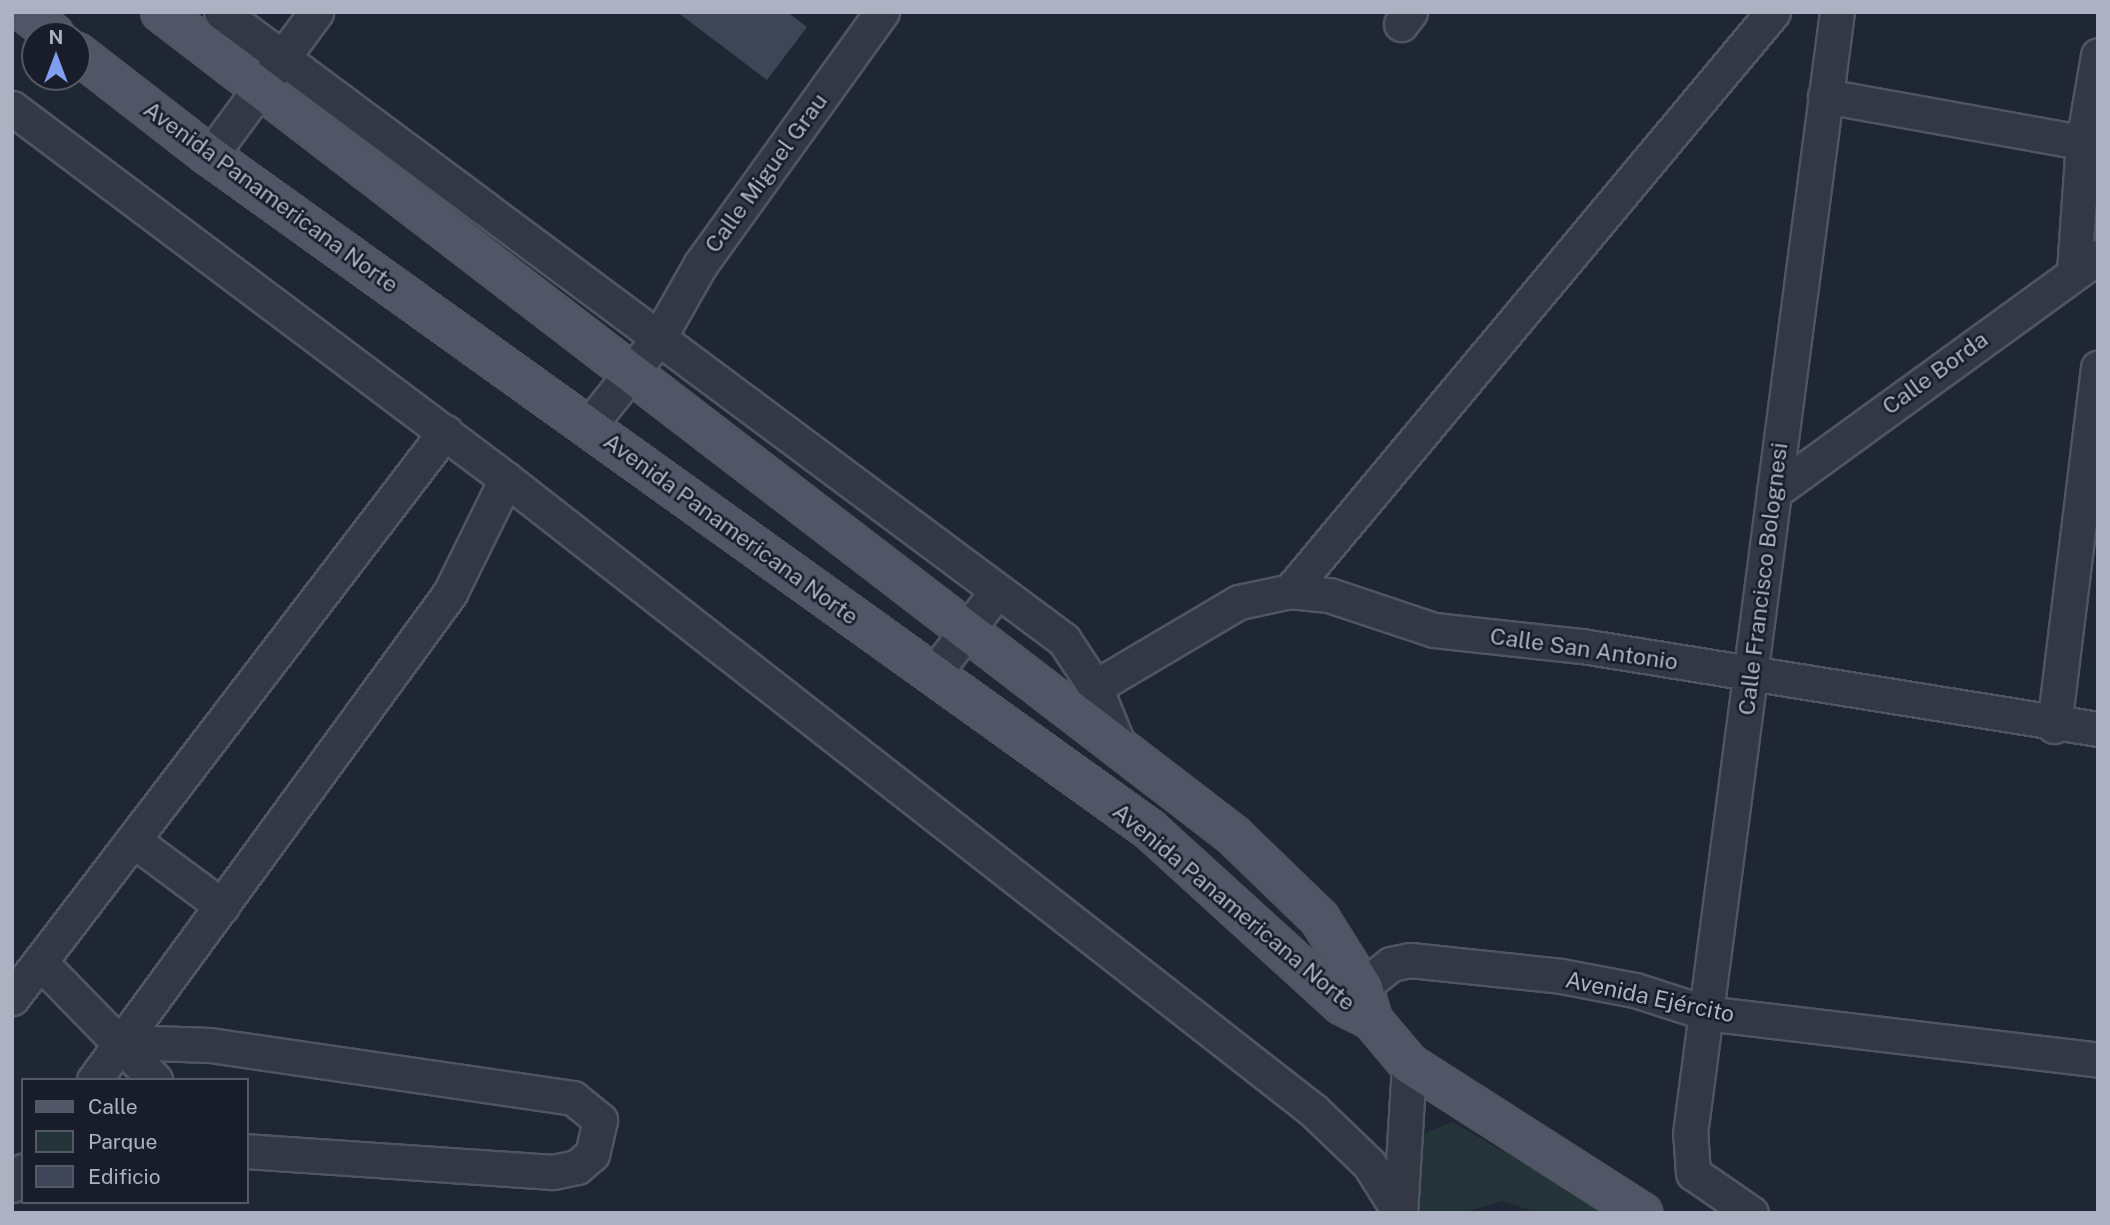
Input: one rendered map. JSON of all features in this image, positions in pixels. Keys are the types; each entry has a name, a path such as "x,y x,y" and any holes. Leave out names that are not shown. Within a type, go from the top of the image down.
{"main road":[{"name":"Avenida Panamericana Norte","path":"162,12 628,373 1233,835 1318,918 1359,1004"},
{"name":"Avenida Panamericana Norte","path":"91,63 211,156 1149,829 1359,1004 1409,1064 1643,1213"}],"street":[{"path":"221,12 1064,640 1095,687 1119,746"},
{"path":"211,156 259,86 316,12"},
{"name":"Calle Miguel Grau","path":"588,427 628,373 658,339 700,265 882,12"},
{"path":"1290,591 1773,12"},
{"name":"Calle Francisco Bolognesi","path":"1751,1213 1705,1187 1693,1173 1689,1145 1837,12"},
{"path":"2086,264 2090,144 2098,55"},
{"path":"1825,96 2090,144"},
{"path":"12,108 445,432 1314,1111 1369,1164 1400,1213"},
{"name":"Calle Borda","path":"1774,492 2086,264"},
{"path":"2054,726 2098,368"},
{"path":"12,998 445,432"},
{"path":"96,1078 450,593 506,479"},
{"path":"933,675 998,591"},
{"name":"Calle San Antonio","path":"1095,687 1239,602 1290,591 1329,594 1434,630 1583,646 2054,726 2098,729"},
{"path":"134,840 222,906"},
{"name":"Avenida Ejército","path":"1359,1004 1391,964 1410,960 1562,976 1635,990 1706,1013 2098,1060"},
{"path":"40,962 123,1042 153,1078"},
{"path":"123,1042 211,1045 573,1098 600,1120 592,1154 577,1167 552,1172 248,1151"},
{"path":"1400,1213 1409,1064"}],"green space":[{"path":"1452,1122 1612,1213 1539,1213 1503,1201 1461,1213 1412,1213 1416,1137"}],"building":[{"path":"677,12 787,12 807,27 767,80"}]}
